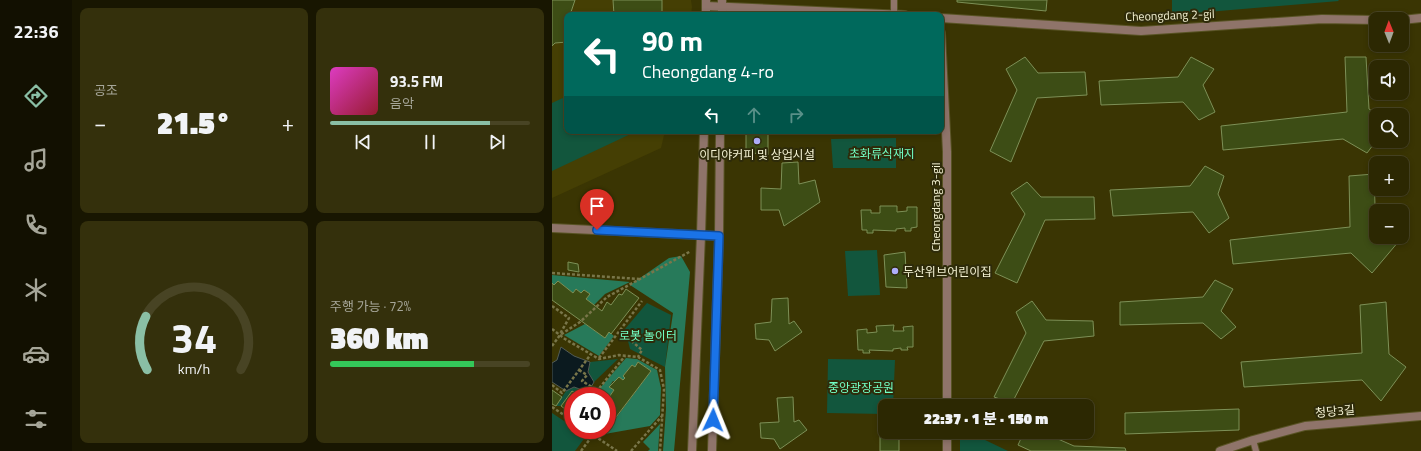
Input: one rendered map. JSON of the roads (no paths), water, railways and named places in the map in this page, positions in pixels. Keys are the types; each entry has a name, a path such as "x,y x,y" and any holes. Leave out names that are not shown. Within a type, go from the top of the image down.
{"street":[{"path":"706,3 722,7 845,12"},
{"name":"Cheongdang 2-gil","path":"944,18 1141,31 1322,19 1369,20"},
{"path":"1409,19 1421,18"},
{"name":"Cheongdang 3-gil","path":"944,92 947,152 947,399"},
{"path":"692,451 701,245 704,134"},
{"path":"712,451 719,236 720,134"},
{"path":"552,228 719,236"},
{"name":"청당3길","path":"1220,451 1304,426 1421,416"},
{"path":"947,439 947,451"}],"lane":[{"path":"894,0 894,12"},
{"path":"1253,440 1256,451"}],"place":[{"name":"이디야커피 및 상업시설","path":"757,141"},
{"name":"두산위브어린이집","path":"895,271"}],"park label":[{"name":"초화류식재지","path":"882,153"},
{"name":"로봇 놀이터","path":"648,335"},
{"name":"중앙광장공원","path":"861,387"}]}
